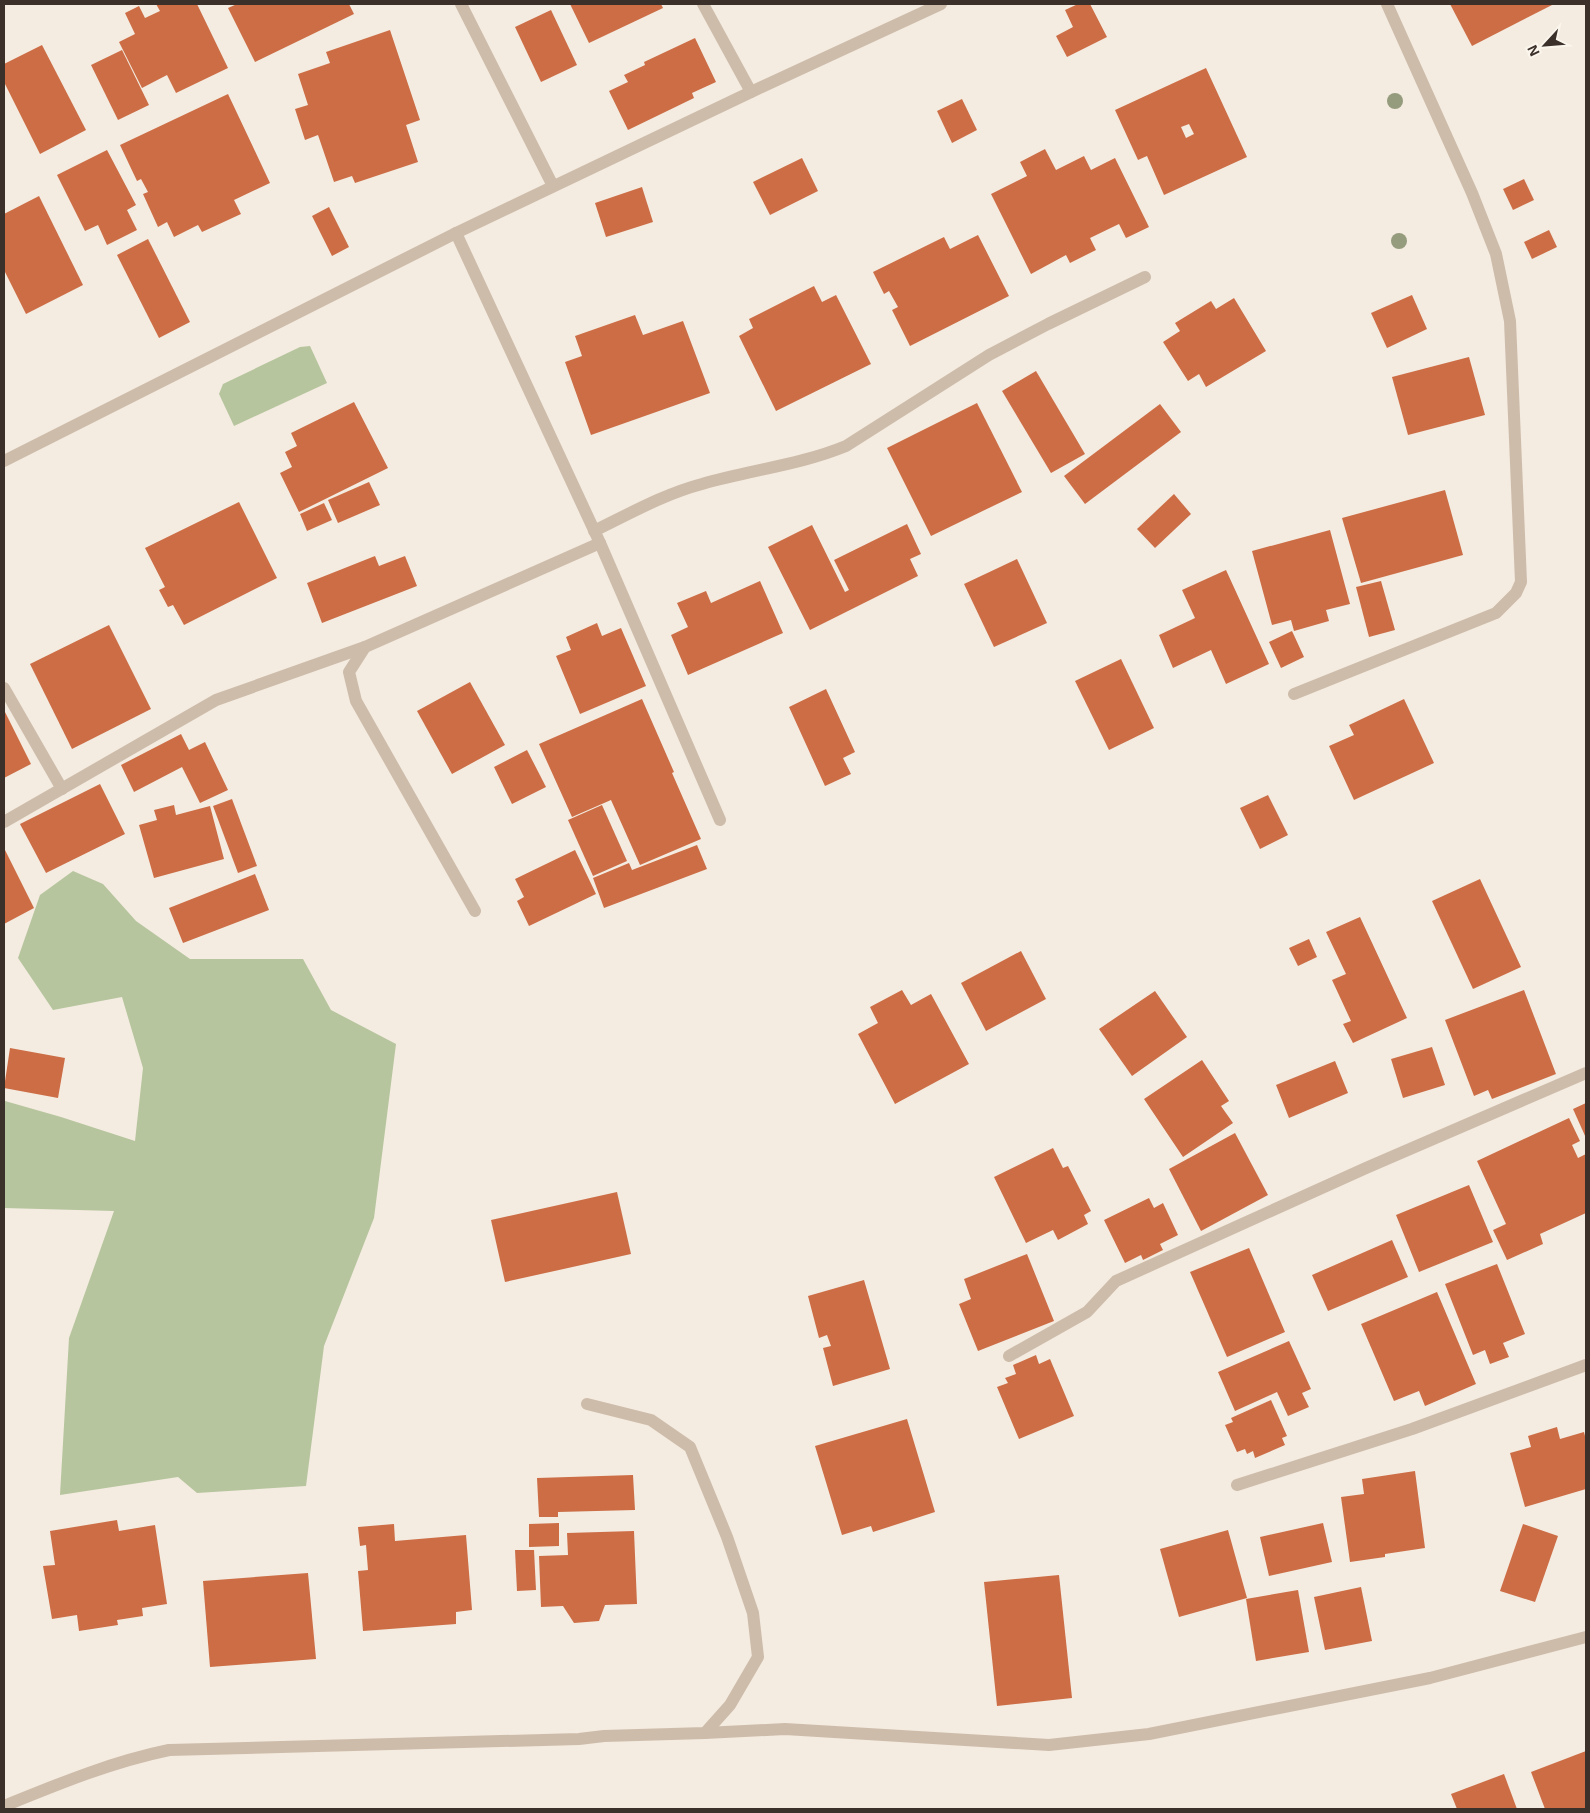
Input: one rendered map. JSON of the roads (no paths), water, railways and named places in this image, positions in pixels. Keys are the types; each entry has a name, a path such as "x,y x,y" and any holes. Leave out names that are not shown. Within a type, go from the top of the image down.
{"street":[{"path":"461,4 553,186"},
{"path":"703,4 751,92"},
{"path":"4,461 456,233 751,92 941,4"},
{"path":"1294,694 1496,613 1516,593 1521,582 1510,321 1496,254 1472,193 1387,4"},
{"path":"456,233 600,543 720,820"},
{"path":"594,531 674,493 702,484 825,454 846,446 989,355 1145,277"},
{"path":"4,822 216,700 365,647 600,543"},
{"path":"365,647 349,672 356,701 475,911"},
{"path":"4,688 62,789"},
{"path":"1009,1356 1087,1312 1116,1281 1366,1168 1586,1073"},
{"path":"1237,1485 1412,1429 1586,1365"},
{"path":"587,1404 651,1420 690,1446 727,1537 753,1613 758,1656 730,1705 705,1732"},
{"path":"4,1806 92,1771 136,1757 169,1750 579,1739 604,1736 785,1729 1049,1745 1140,1735 1430,1678 1586,1637"}]}
